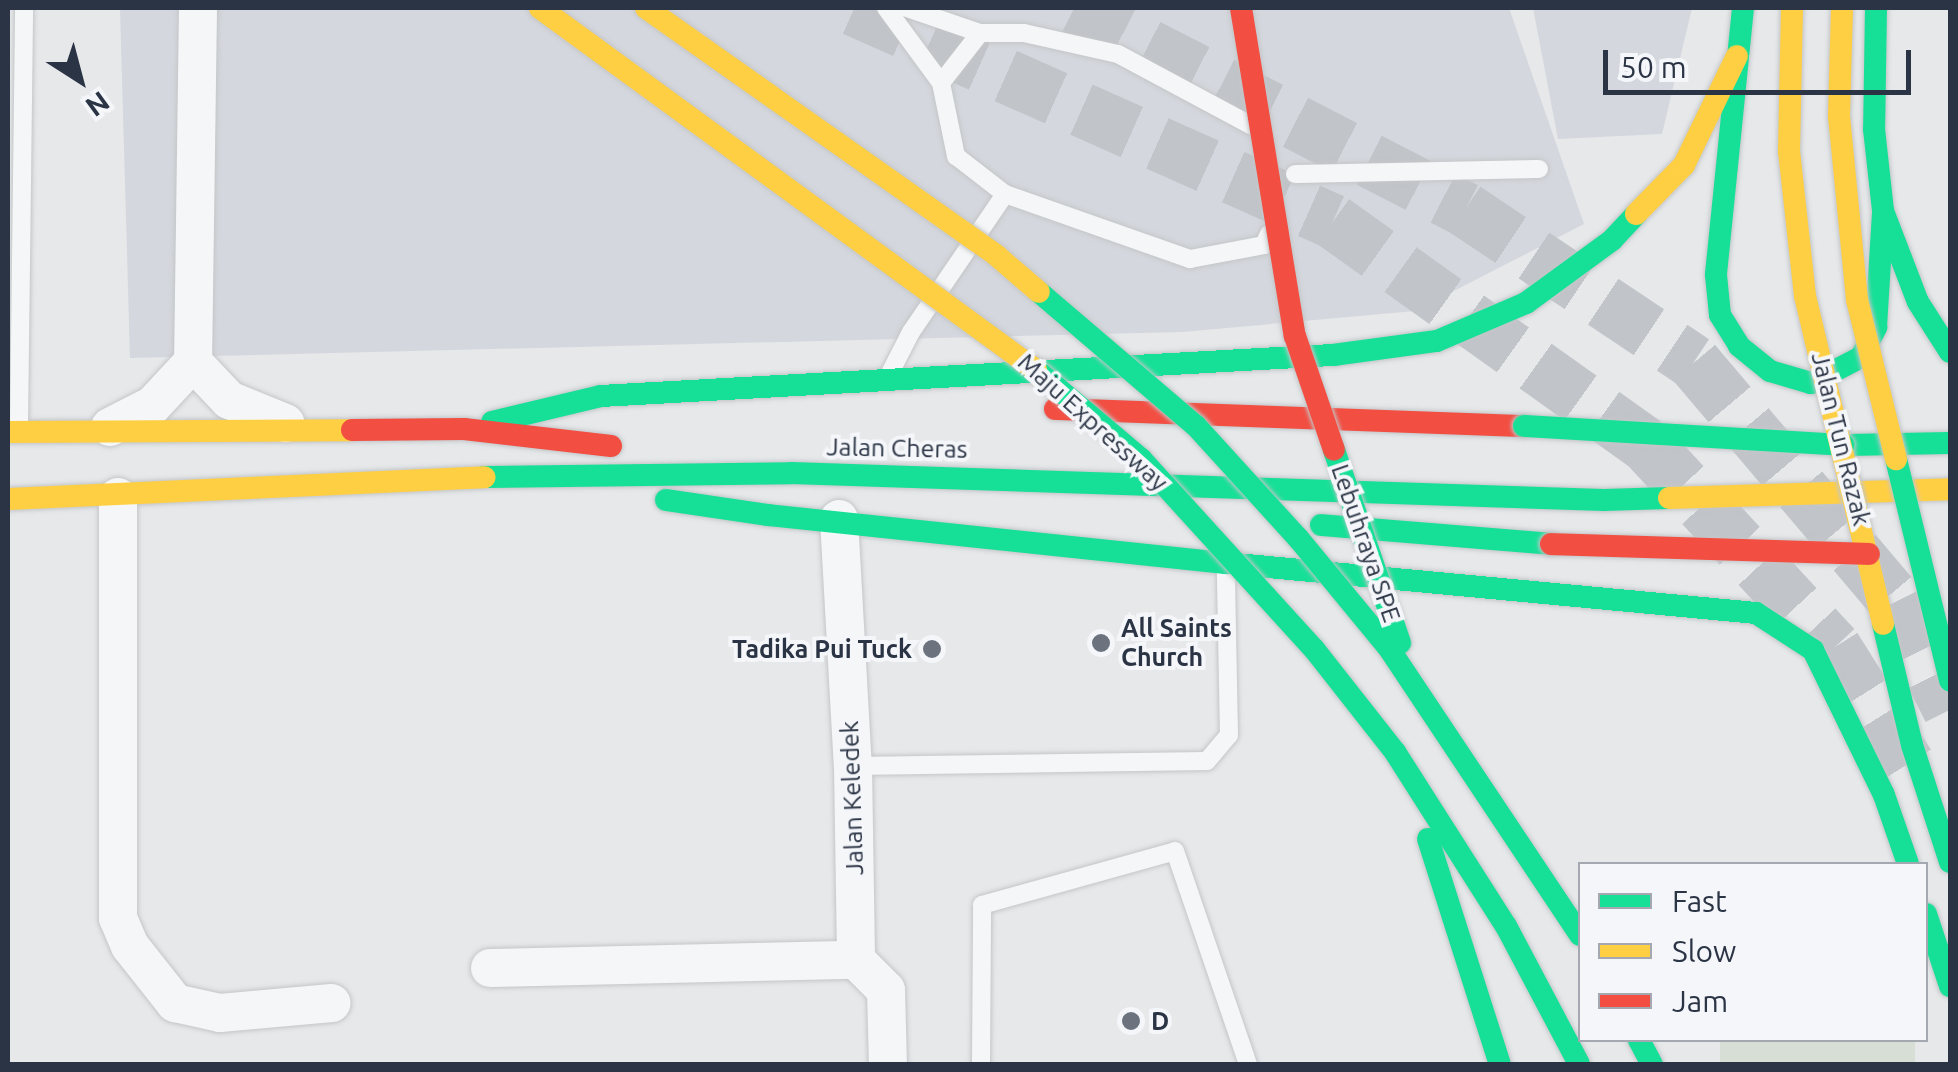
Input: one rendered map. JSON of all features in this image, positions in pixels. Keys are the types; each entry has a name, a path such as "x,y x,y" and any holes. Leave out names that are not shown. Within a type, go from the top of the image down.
{"main road":[{"name":"Maju Expressway","path":"540,8 1002,340 1141,459 1314,648 1394,752 1506,926 1579,1064"},
{"path":"646,8 997,256 1196,426 1298,538 1388,648 1578,932"},
{"name":"Lebuhraya SPE","path":"1241,8 1296,336 1532,1027"},
{"path":"1744,8 1716,275 1720,315 1739,346 1770,371 1810,383 1861,357 1876,327 1884,212 1874,129 1876,8"},
{"name":"Jalan Tun Razak","path":"1792,8 1788,152 1805,296 1844,445 1912,745 1950,862"},
{"name":"Jalan Tun Razak","path":"1842,8 1840,116 1845,211 1857,300 1950,680"},
{"path":"464,429 601,396 1332,356 1437,341 1526,302 1612,240 1684,165 1737,56"},
{"path":"1226,85 1236,143"},
{"path":"1884,212 1918,302 1950,352"},
{"path":"1250,221 1260,279"},
{"name":"Lebuhraya SPE","path":"1270,338 1500,1064"},
{"path":"1039,408 1524,426 1844,445 1950,443"},
{"path":"13,432 464,429 624,434"},
{"path":"1093,450 1244,452"},
{"path":"1306,457 1360,458"},
{"name":"Jalan Cheras","path":"8,499 118,497 512,476 791,473 1604,500 1950,488"},
{"name":"Jalan Cheras","path":"1576,475 1786,495"},
{"path":"512,476 768,515 855,510"},
{"path":"512,476 855,510 1226,564 1756,614 1813,650 1884,795 1907,862"},
{"path":"1161,511 1551,544 1950,554"},
{"path":"1884,795 1871,729 1873,700 1913,650 1950,647"},
{"path":"1928,920 1950,986"},
{"path":"1640,1042 1652,1064"}],"street":[{"path":"198,8 194,362 229,400 262,417 310,430"},
{"path":"93,431 123,423 153,404 194,362"},
{"path":"118,497 118,918 130,946 175,1003 220,1013 332,1003"},
{"name":"Jalan Keledek","path":"855,510 856,960"},
{"path":"490,968 856,960 886,990 888,1064"}],"lane":[{"path":"13,432 24,8"},
{"path":"886,8 941,83 956,156 1004,194 1190,260 1264,245 1295,174"},
{"path":"907,8 980,33 1024,33 1118,54 1260,131 1295,174"},
{"path":"941,83 980,33"},
{"path":"1295,174 1539,170"},
{"path":"886,380 911,332 1004,194"},
{"path":"853,766 1208,761 1229,736 1226,564"},
{"path":"981,1064 982,905 1176,850 1248,1064"}],"shaded area":[{"path":"120,8 1509,8 1584,224 1415,311 1182,332 130,358"},
{"path":"1533,8 1692,8 1662,134 1558,139"},
{"path":"1720,1042 1915,1042 1915,1064 1720,1064"}],"tunnel":[{"path":"854,8 1333,221 1646,444 1834,647 1917,779"},
{"path":"1074,8 1465,209 1694,362 1896,601 1950,709"}],"traffic: fast":[{"path":"1743,8 1716,275 1720,315 1739,346 1770,371 1811,383 1861,357 1876,327 1883,211"},
{"path":"1876,8 1874,129 1883,211 1918,302 1950,352"},
{"path":"492,422 601,396 1333,355 1437,341 1526,303 1612,240 1636,214"},
{"path":"1039,292 1196,426 1298,538 1388,647 1578,932"},
{"path":"1036,370 1141,459 1314,649 1395,752 1506,926 1579,1064"},
{"path":"1524,426 1843,445"},
{"path":"1847,445 1950,443"},
{"path":"1334,450 1400,643"},
{"path":"1896,459 1950,680"},
{"path":"484,477 791,473 1604,500 1669,498"},
{"path":"666,500 768,515 1226,563 1756,613 1813,650 1884,795 1907,862"},
{"path":"1321,525 1551,544"},
{"path":"1883,624 1912,745 1950,862"},
{"path":"1428,839 1500,1064"},
{"path":"1928,920 1950,986"},
{"path":"1640,1042 1652,1064"}],"traffic: slow":[{"path":"540,8 1036,370"},
{"path":"646,8 997,256 1039,292"},
{"path":"1792,8 1789,151 1805,296 1883,624"},
{"path":"1842,8 1839,116 1857,300 1896,459"},
{"path":"1636,214 1684,165 1737,56"},
{"path":"8,432 352,430"},
{"path":"8,499 484,477"},
{"path":"1669,498 1950,489"}],"traffic: jam":[{"path":"1241,8 1295,336 1334,450"},
{"path":"1055,409 1524,426"},
{"path":"352,430 464,429 611,446"},
{"path":"1551,544 1869,554"}],"place":[{"name":"All Saints Church","path":"1101,643"},
{"name":"Tadika Pui Tuck","path":"932,649"},
{"name":"D","path":"1131,1021"}]}
